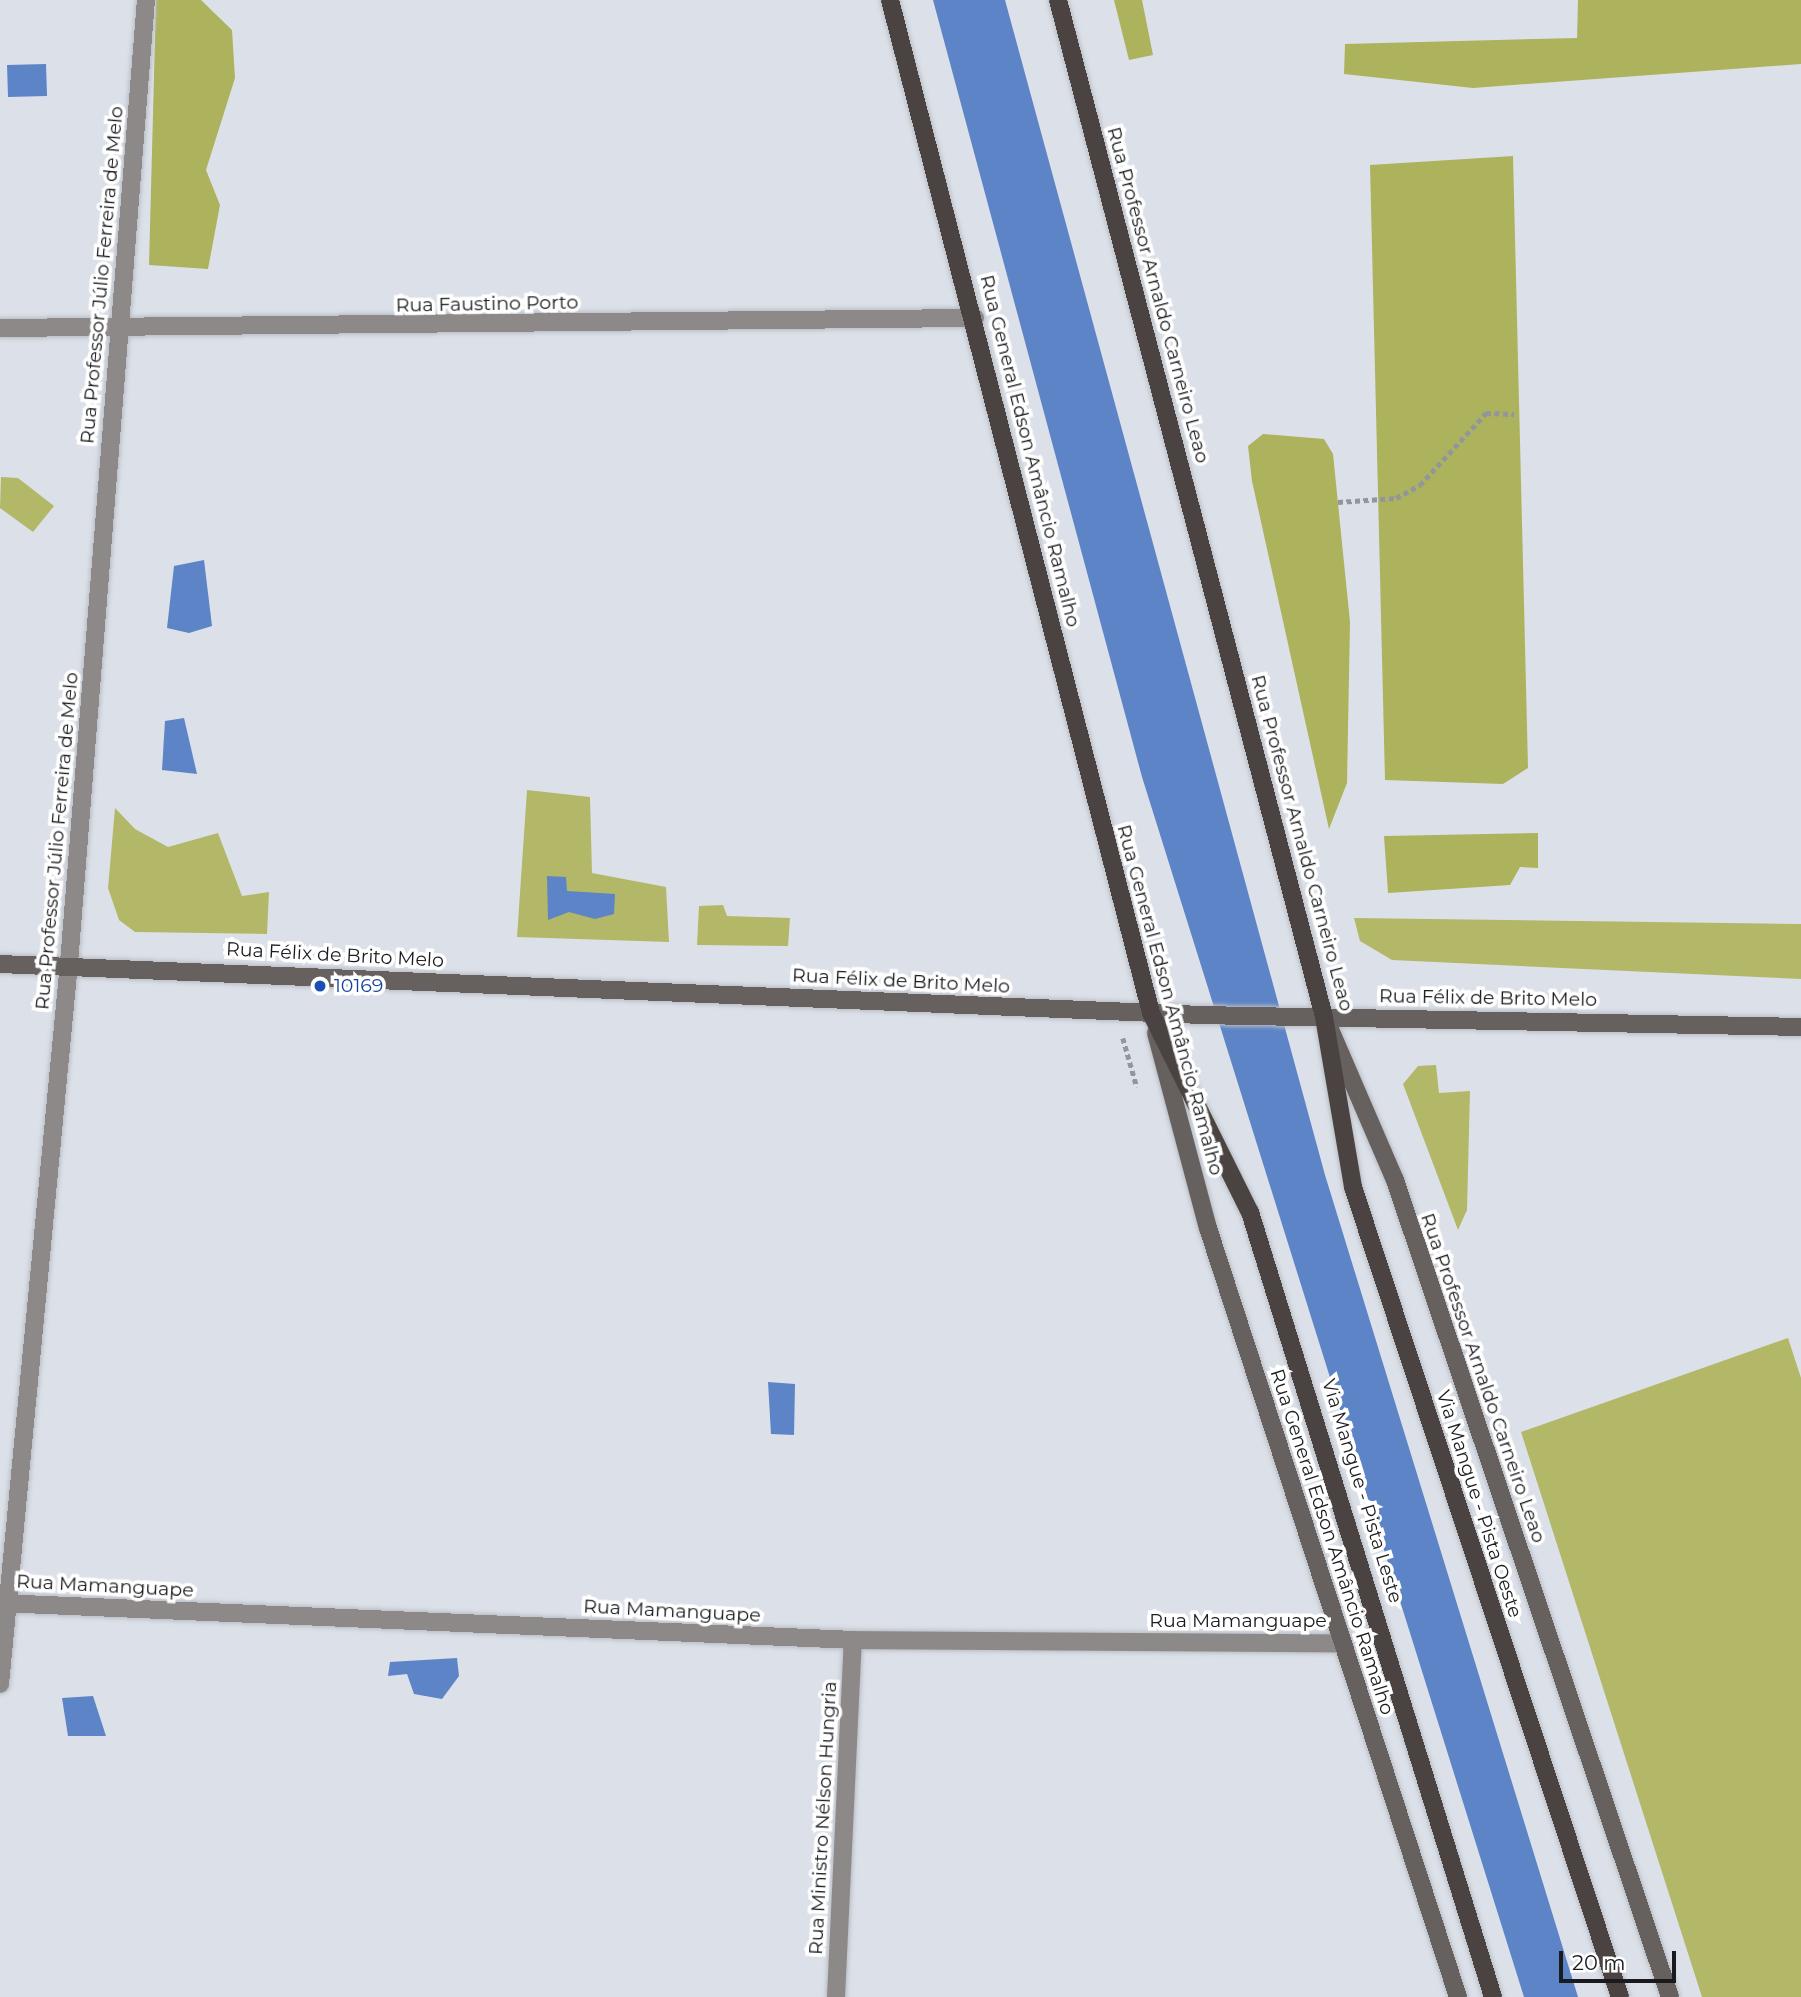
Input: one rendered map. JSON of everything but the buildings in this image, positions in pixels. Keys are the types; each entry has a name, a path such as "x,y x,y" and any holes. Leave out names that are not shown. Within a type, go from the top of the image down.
{"main road":[{"name":"Rua General Edson Amâncio Ramalho","path":"890,0 975,318 1208,1228 1458,1997"},
{"name":"Rua Professor Arnaldo Carneiro Leao","path":"1058,0 1324,1017 1395,1180 1670,1997"},
{"name":"Rua Félix de Brito Melo","path":"0,964 69,963 1200,1015 1801,1027"},
{"name":"Via Mangue - Pista Leste","path":"1151,1013 1250,1212 1493,1997"},
{"name":"Via Mangue - Pista Oeste","path":"1324,1017 1353,1187 1620,1997"}],"street":[{"name":"Rua Professor Júlio Ferreira de Melo","path":"0,1684 4,1603 69,963 117,331 146,0"},
{"name":"Rua Faustino Porto","path":"0,328 117,331 975,318"},
{"name":"Rua Mamanguape","path":"4,1603 853,1640 1342,1643"},
{"name":"Rua Ministro Nélson Hungria","path":"836,1997 853,1640"}],"path":[{"path":"1338,502 1396,498 1420,485 1486,413 1514,414"}],"green space":[{"path":"156,0 201,0 232,30 235,78 206,170 220,205 208,269 149,265"},
{"path":"1114,0 1142,0 1153,55 1129,60"},
{"path":"1578,0 1801,0 1801,64 1473,88 1344,74 1345,44 1577,38"},
{"path":"1513,156 1528,768 1503,784 1385,780 1370,165"},
{"path":"1263,434 1324,439 1333,454 1350,622 1347,783 1329,829 1252,481 1248,446"},
{"path":"1,477 18,478 54,506 33,532 0,508"},
{"path":"527,790 590,797 592,873 666,887 669,942 517,937"},
{"path":"115,808 135,829 168,847 218,833 242,896 269,892 267,934 135,932 119,920 108,888"},
{"path":"1538,833 1538,868 1520,867 1510,885 1388,893 1384,836"},
{"path":"723,905 727,916 790,918 788,946 697,945 699,906"},
{"path":"1354,918 1801,924 1801,979 1392,960 1360,941"},
{"path":"1436,1065 1439,1093 1470,1091 1467,1210 1458,1230 1403,1084 1418,1066"},
{"path":"1788,1338 1801,1378 1801,1997 1702,1997 1521,1432"}],"water":[{"path":"933,0 1005,0 1325,1175 1578,1997 1524,1997 1142,777"},
{"path":"46,64 47,96 8,97 7,65"},
{"path":"204,560 212,626 189,633 167,628 174,566"},
{"path":"184,718 197,774 162,770 165,721"},
{"path":"547,876 566,877 567,891 615,894 614,914 595,919 569,912 548,920"},
{"path":"768,1382 795,1384 794,1435 771,1434"},
{"path":"457,1658 459,1676 442,1699 414,1694 407,1674 388,1676 390,1662"},
{"path":"93,1696 106,1736 68,1736 62,1698"}],"place":[{"name":"10169","path":"320,986"}]}
